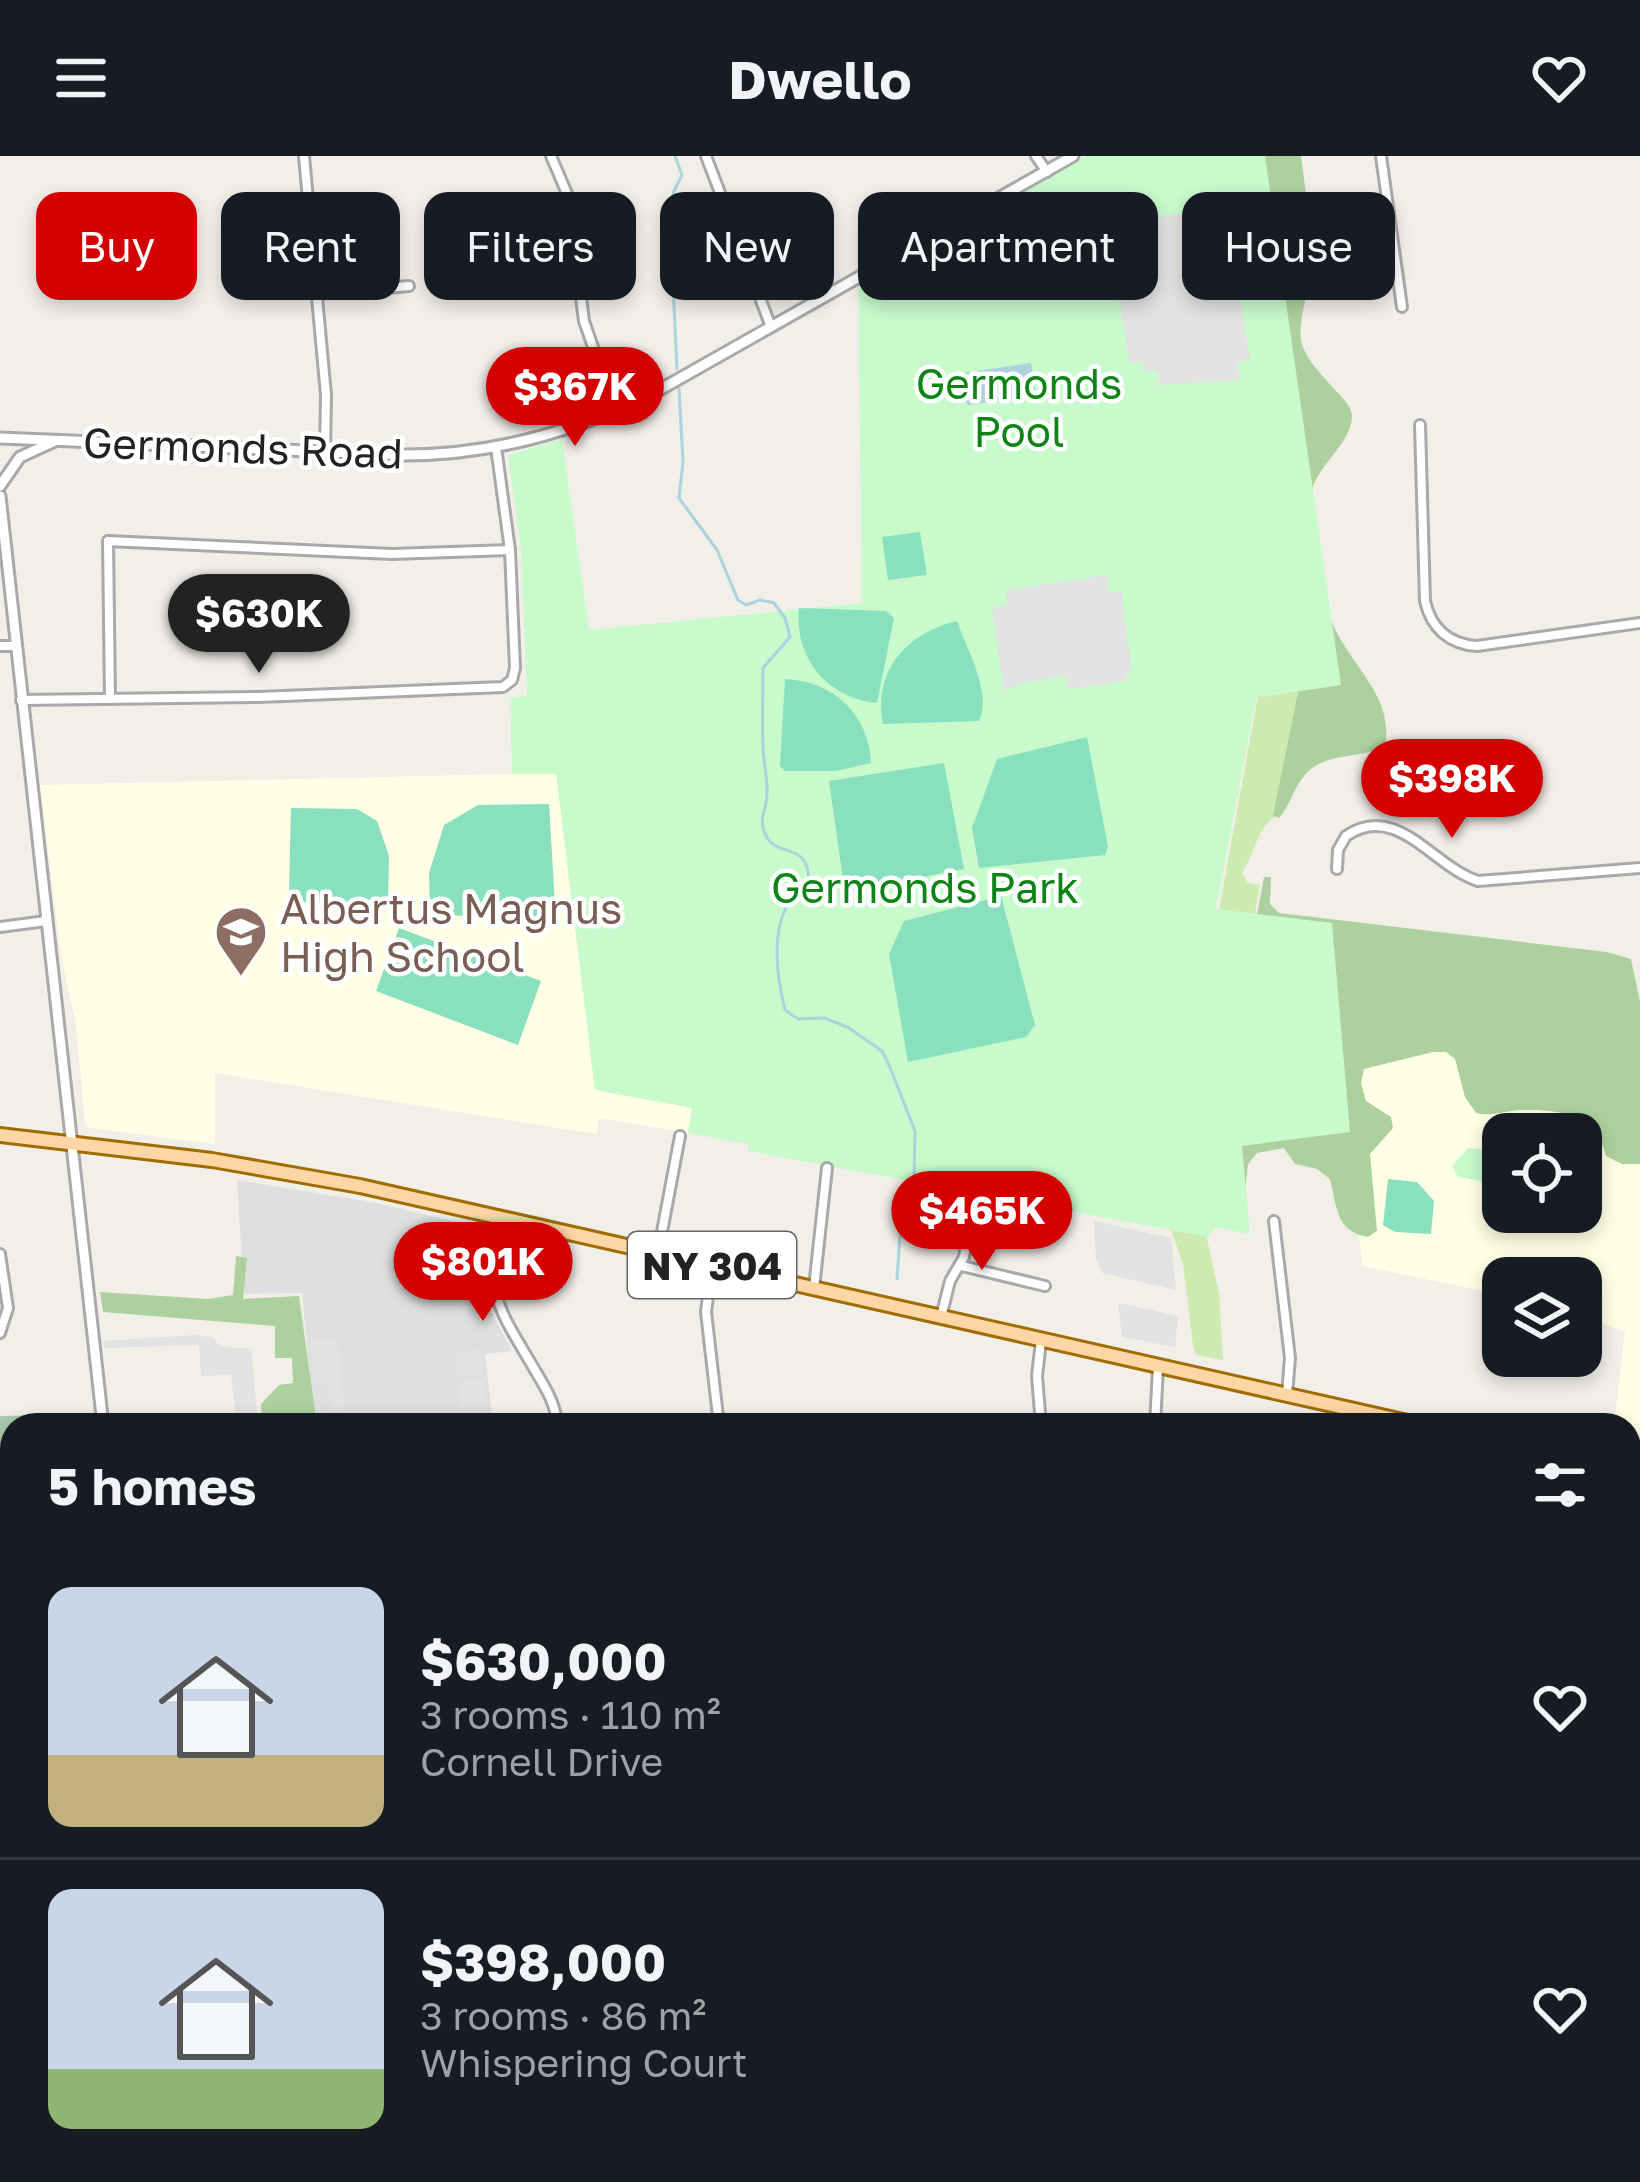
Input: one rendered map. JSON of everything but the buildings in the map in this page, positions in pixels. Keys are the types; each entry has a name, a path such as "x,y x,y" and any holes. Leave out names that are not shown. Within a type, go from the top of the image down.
{"main road":[{"name":"NY 304","path":"0,1135 280,1171 502,1217 1287,1395 1341,1413"}],"street":[{"path":"304,156 307,192"},
{"path":"551,156 568,196 582,314 615,411"},
{"path":"706,156 771,327"},
{"path":"1036,156 1047,172"},
{"name":"Germonds Road","path":"0,438 415,455 496,447 615,411 1073,156"},
{"path":"1381,156 1402,307"},
{"path":"400,287 409,286"},
{"path":"317,300 326,452"},
{"path":"1420,425 1424,595 1429,616 1443,634 1477,646 1640,623"},
{"name":"Germonds Road","path":"0,486 20,457 61,440"},
{"path":"21,700 495,689 509,682 515,668 510,550 496,447"},
{"path":"0,496 102,1413"},
{"path":"110,699 108,541 392,554 510,550"},
{"path":"0,646 16,646"},
{"path":"1337,868 1337,850 1346,836 1377,825 1403,832 1456,872 1478,880 1640,868"},
{"path":"0,928 46,921"},
{"path":"658,1253 680,1136"},
{"path":"814,1288 827,1168"},
{"path":"933,1209 1015,1225"},
{"path":"941,1317 950,1281 962,1266 971,1216"},
{"path":"502,1217 492,1266 494,1295 554,1413"},
{"path":"1274,1221 1289,1358 1287,1395"},
{"path":"0,1254 8,1308 0,1334"},
{"path":"712,1265 706,1320 718,1413"},
{"path":"962,1266 1045,1286"},
{"path":"1040,1413 1036,1376 1041,1340"},
{"path":"1156,1413 1158,1366"}],"shaded area":[{"path":"1182,213 1182,300 1240,300 1250,360 1237,362 1240,380 1160,385 1157,370 1144,372 1142,361 1130,363 1119,300 1158,300 1160,217"},
{"path":"1108,575 1109,593 1121,591 1132,671 1126,673 1127,681 1068,689 1066,676 1004,691 992,608 1007,605 1006,590"},
{"path":"555,773 693,1108 688,1133 599,1118 596,1134 215,1073 215,1144 85,1124 76,1025 61,955 40,785"},
{"path":"1332,923 1640,1037 1640,1413 1615,1413 1625,1332 1602,1324 1602,1257 1482,1257 1482,1291 1362,1266"},
{"path":"237,1180 376,1203 488,1229 480,1278 483,1296 512,1351 485,1354 492,1413 314,1413 302,1293 244,1294"},
{"path":"1094,1221 1171,1238 1176,1290 1102,1273 1096,1259"},
{"path":"1118,1303 1178,1316 1175,1347 1122,1337"},
{"path":"196,1335 213,1338 220,1346 251,1349 257,1413 235,1413 231,1375 201,1376 199,1345 104,1348 103,1341"},
{"path":"337,1338 342,1384 338,1388 342,1388 344,1410 331,1411 328,1382 314,1384 310,1341"},
{"path":"480,1349 483,1374 457,1377 454,1352"},
{"path":"484,1379 487,1404 460,1407 457,1382"}],"green space":[{"name":"Germonds Park","path":"1087,156 1265,156 1270,192 1182,192 1182,300 1286,300 1341,685 1256,698 1216,909 1332,923 1350,1132 1242,1146 1250,1234 1215,1227 1209,1237 748,1151 748,1144 688,1133 692,1108 595,1090 556,774 512,774 510,698 527,696 521,549 508,455 562,439 589,630 862,603 858,300 1158,300 1158,192 1025,192"},
{"path":"1258,156 1301,156 1305,192 1261,192"},
{"path":"1271,300 1305,300 1301,325 1305,351 1352,415 1346,436 1314,485 1311,507 1333,624 1374,691 1386,726 1385,746 1312,768 1279,818 1273,815 1303,668"},
{"path":"920,532 927,575 888,580 882,537"},
{"path":"799,608 886,611 894,618 877,703 843,693 817,672 802,643"},
{"path":"957,621 981,685 979,721 883,724 883,687 897,657 923,635"},
{"path":"1264,663 1303,668 1275,817 1260,834 1242,873 1248,883 1260,885 1214,1146 1205,1230 1219,1293 1223,1360 1196,1355 1183,1264 1168,1222 1185,1097"},
{"path":"785,679 818,686 845,703 863,729 871,763 836,771 785,771 780,766"},
{"path":"1087,737 1108,847 1105,855 979,868 972,828 997,759"},
{"path":"944,763 964,869 851,891 844,886 829,781"},
{"path":"549,804 555,905 535,920 430,914 429,873 444,825 478,805"},
{"path":"291,808 357,809 377,821 389,856 388,905 302,902 289,894"},
{"path":"1264,877 1271,877 1270,904 1279,913 1607,952 1631,959 1640,1002 1640,1164 1622,1164 1606,1156 1602,1113 1476,1113 1465,1097 1455,1059 1446,1052 1364,1069 1361,1083 1366,1101 1391,1117 1393,1128 1370,1154 1377,1231 1368,1237 1344,1224 1330,1179 1317,1169 1295,1164 1284,1148 1257,1153 1248,1164 1243,1208 1214,1146"},
{"path":"1001,896 1035,1025 1026,1037 908,1062 889,954 904,921"},
{"path":"399,928 541,981 518,1045 376,991"},
{"path":"1468,1148 1482,1149 1482,1181 1458,1177 1452,1166"},
{"path":"1388,1179 1417,1182 1434,1201 1431,1234 1395,1232 1383,1225"},
{"path":"236,1256 247,1258 243,1299 299,1296 315,1413 261,1413 261,1404 279,1385 293,1383 292,1358 275,1358 275,1326 103,1312 100,1292 208,1299 233,1295"}],"water":[{"path":"1031,363 1036,396 967,405 962,373"}],"waterway":[{"path":"675,156 682,175 674,191 664,247 673,285 677,369"},
{"path":"679,389 683,462 679,498 717,550 738,600 746,605 760,600 774,603 790,637 763,668 767,788 763,826 775,846 803,860 809,883 796,894 780,923 777,958 785,1010 798,1019 825,1018 849,1028 882,1051 915,1131 914,1180 900,1236 897,1279"}],"place":[{"name":"Albertus Magnus High School","path":"241,978"}],"park label":[{"name":"Germonds Pool","path":"1019,407"}]}
